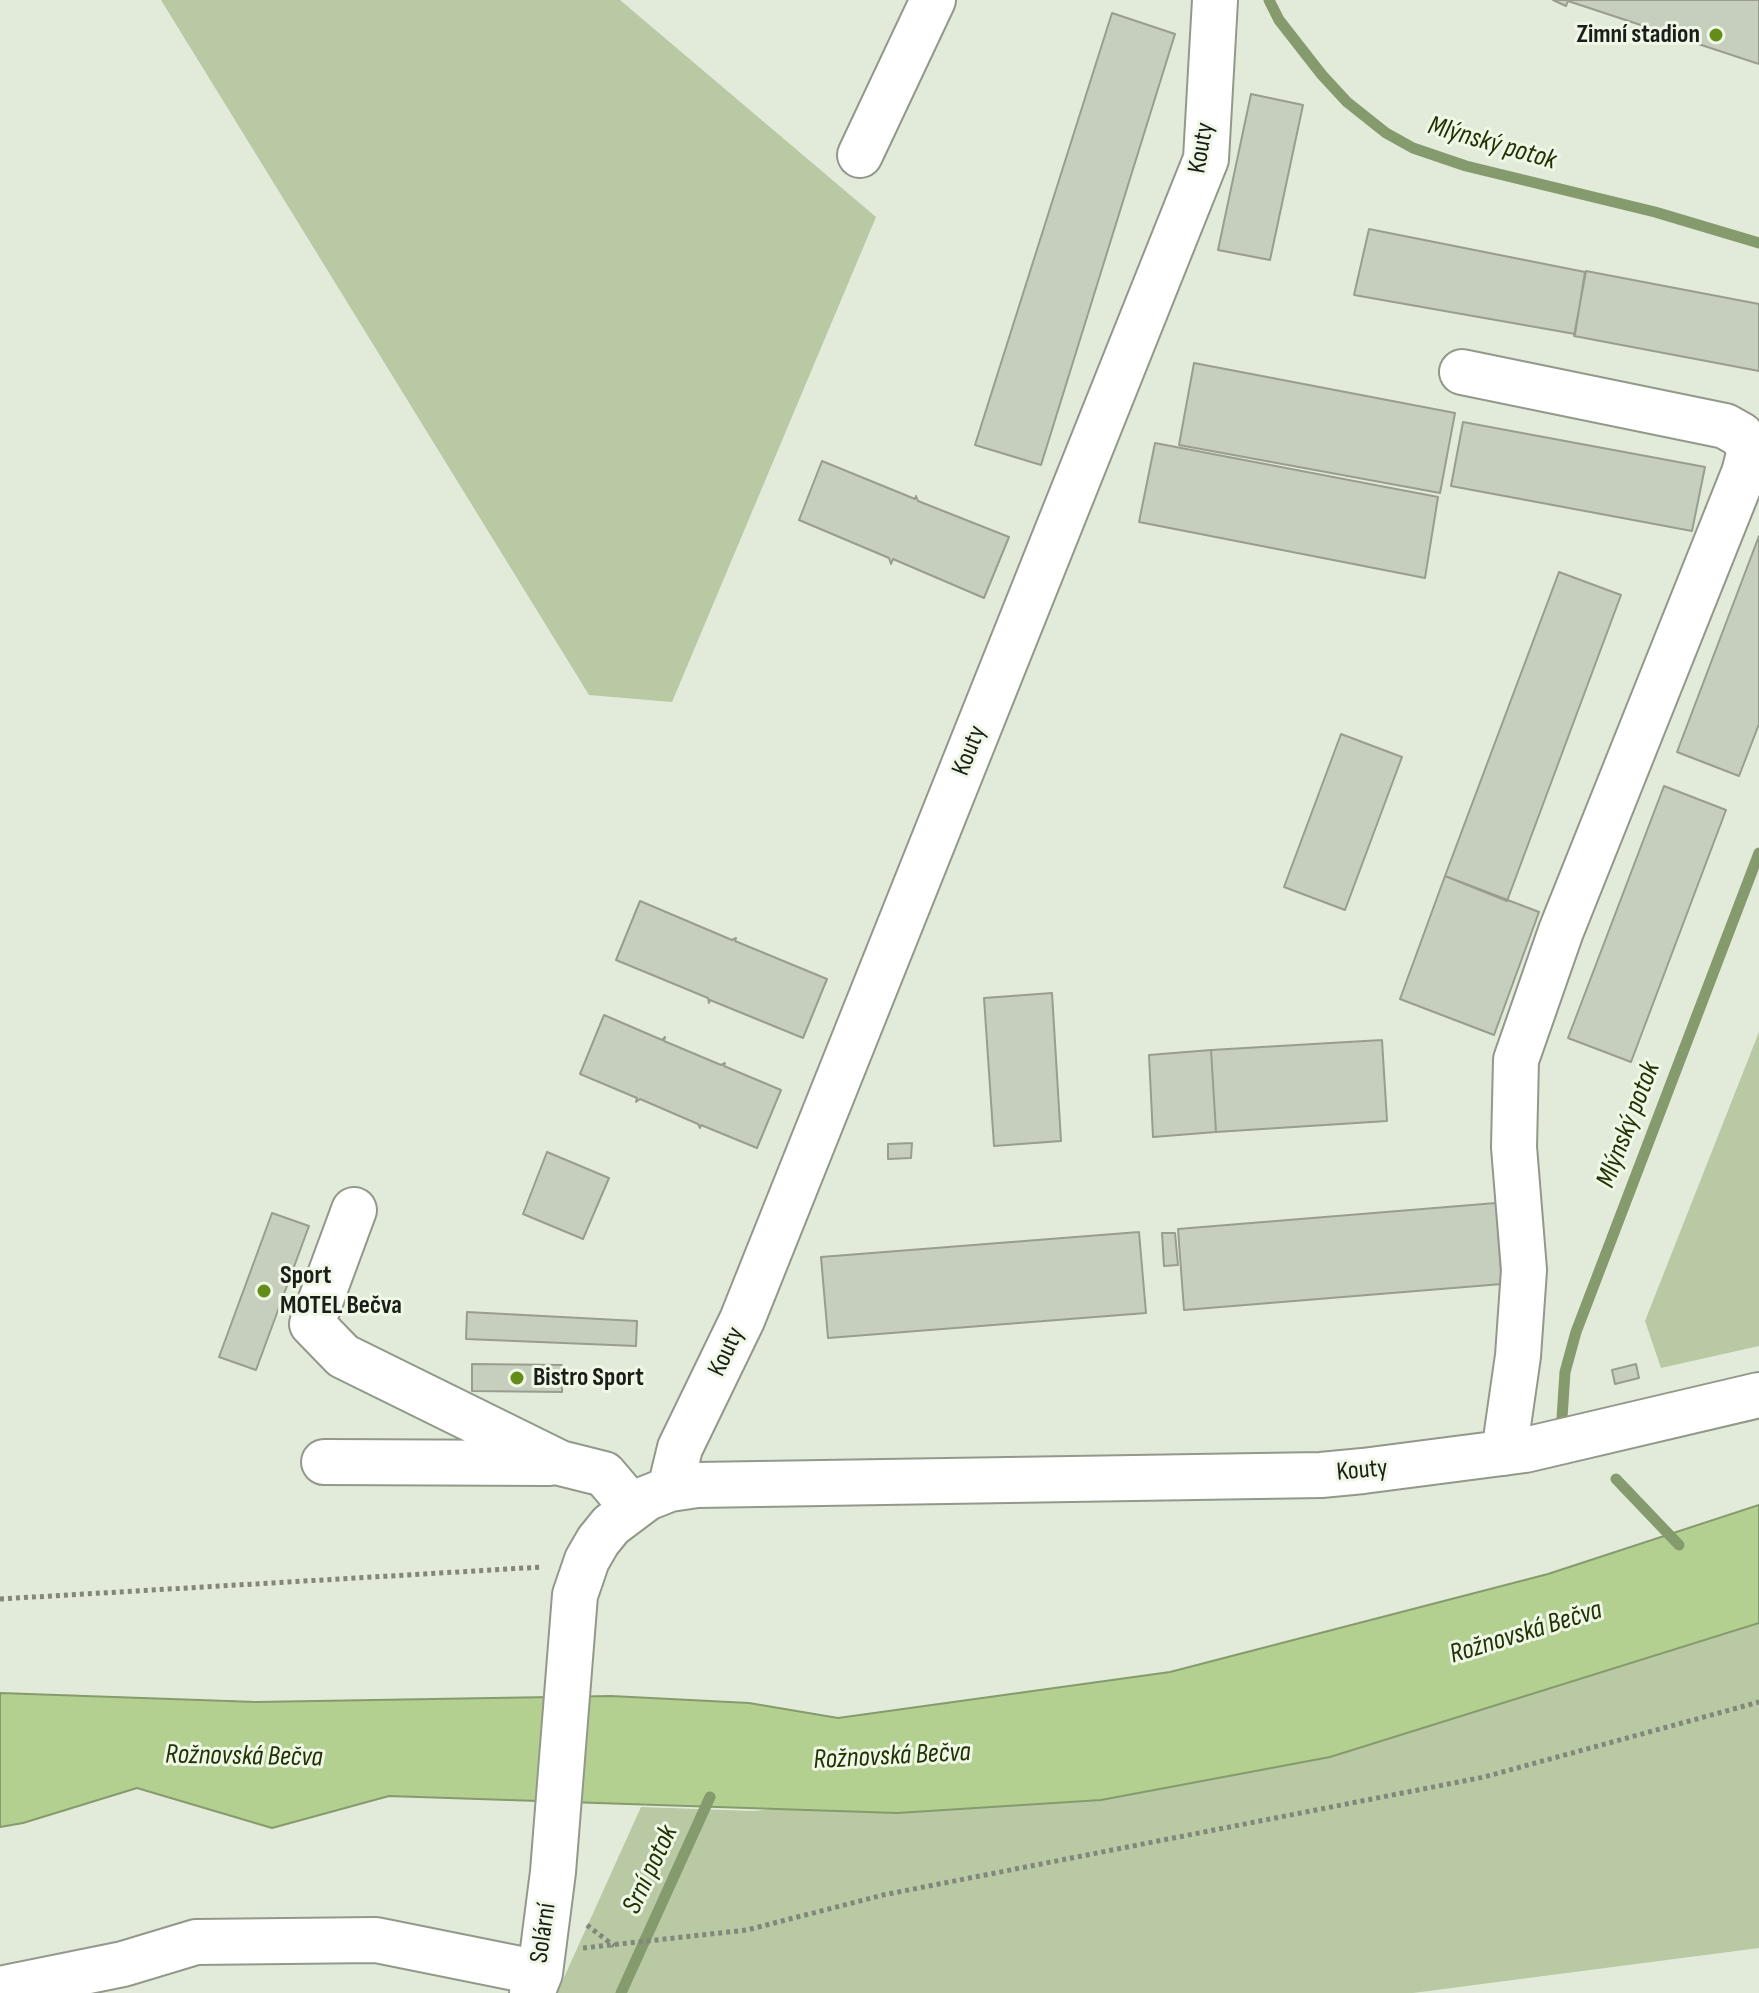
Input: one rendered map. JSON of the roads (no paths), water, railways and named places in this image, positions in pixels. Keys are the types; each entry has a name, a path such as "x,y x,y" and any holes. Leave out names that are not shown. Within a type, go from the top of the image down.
{"street":[{"path":"860,155 933,0"},
{"name":"Kouty","path":"651,1498 680,1448 742,1320 1206,159 1215,0"},
{"path":"1462,372 1725,426 1741,435 1750,450 1738,488 1561,931 1516,1060 1514,1147 1524,1270 1518,1356 1504,1453"},
{"path":"354,1210 312,1324 343,1356 560,1463 604,1474 651,1498"},
{"name":"Kouty","path":"651,1498 736,1484 1321,1475 1504,1453 1759,1395"},
{"path":"324,1462 560,1463"},
{"name":"Solární","path":"536,1983 553,1872 567,1656 579,1579 598,1541 651,1498"},
{"path":"0,1989 123,1964 196,1942 376,1940 536,1983"}],"water":[{"name":"Rožnovská Bečva","path":"1759,1505 1759,1623 1330,1757 1101,1800 897,1813 389,1796 272,1828 137,1788 23,1823 0,1827 0,1693 256,1702 611,1696 749,1703 838,1718 1170,1672 1548,1574"}],"waterway":[{"name":"Mlýnský potok","path":"1269,0 1279,20 1347,102 1386,133 1413,148 1466,166 1655,212 1759,243"},
{"name":"Mlýnský potok","path":"1562,1418 1565,1372 1576,1332 1759,853"},
{"name":"Mlýnský potok","path":"1616,1479 1679,1545"},
{"name":"Srní potok","path":"621,1993 710,1797"}],"place":[{"name":"Zimní stadion","path":"1716,35"},
{"name":"Sport MOTEL Bečva","path":"264,1291"},
{"name":"Bistro Sport","path":"517,1378"}]}
